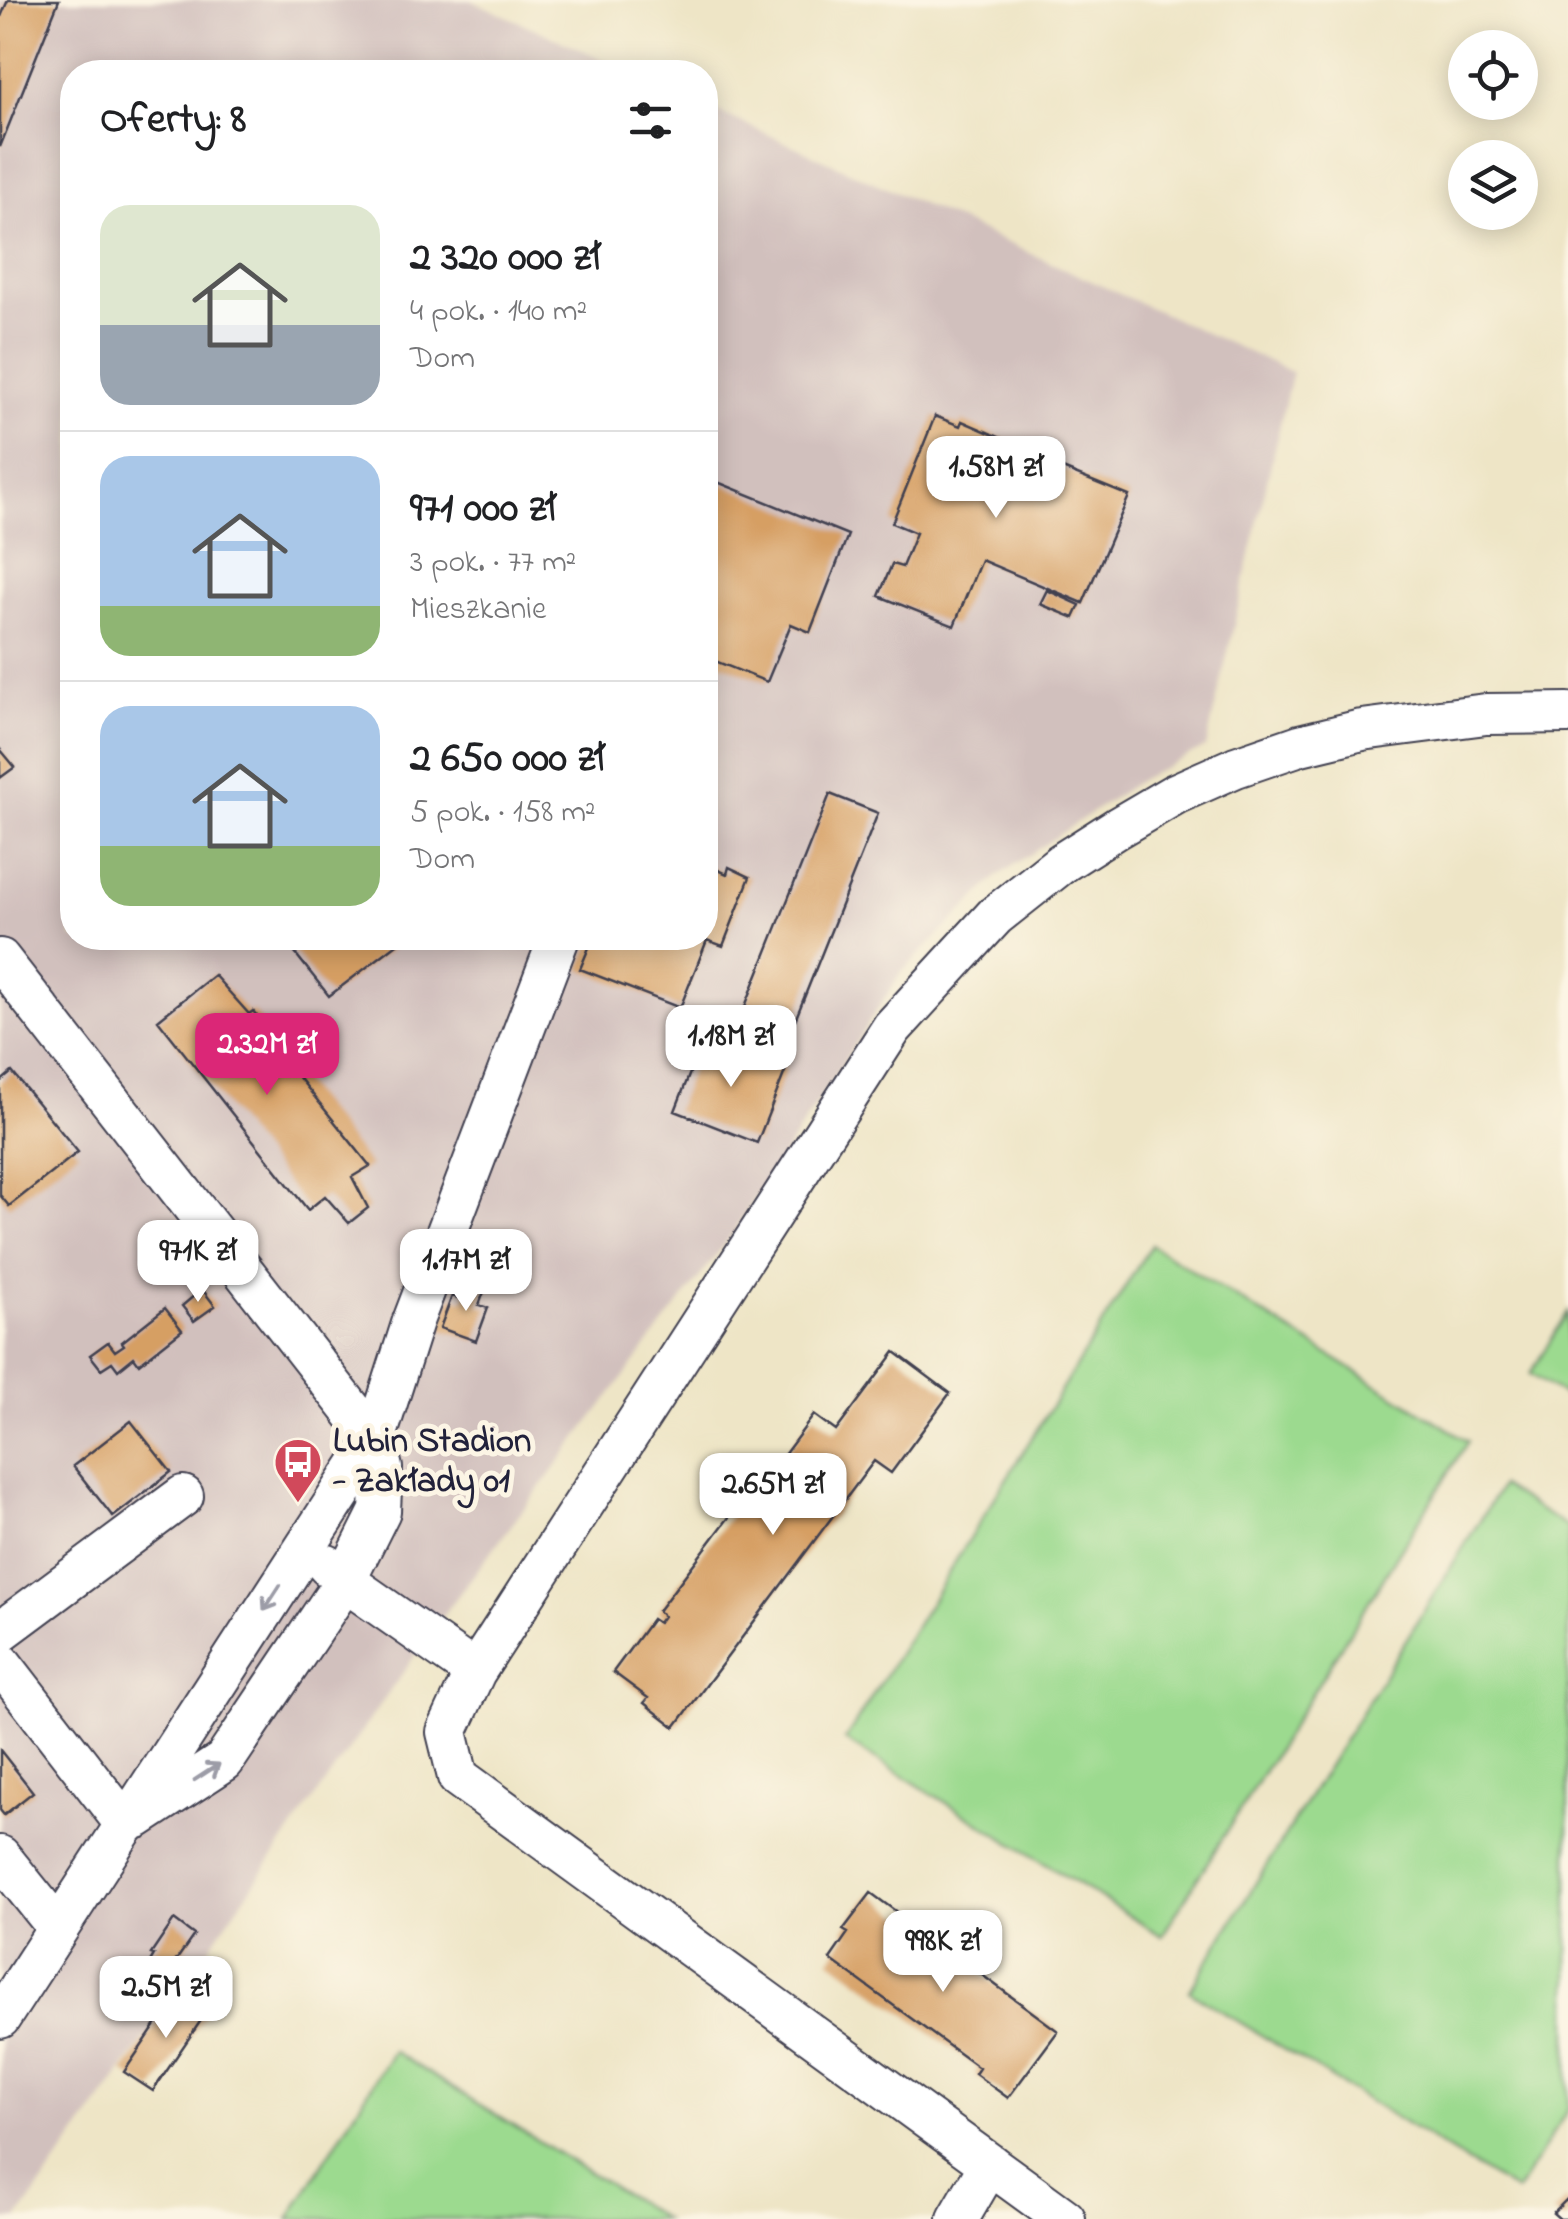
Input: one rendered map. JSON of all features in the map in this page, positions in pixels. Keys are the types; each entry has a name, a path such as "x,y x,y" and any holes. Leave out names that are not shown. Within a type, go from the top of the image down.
{"street":[{"path":"1066,2219 458,1778 446,1732 475,1672 892,1028 995,916 1062,863 1117,828 1175,794 1236,768 1362,730 1486,714 1568,713"},
{"path":"0,2018 374,1440 413,1321 555,950"},
{"path":"0,959 374,1440 382,1468 380,1511 345,1580 224,1761 126,1825"},
{"path":"0,1632 183,1496"},
{"path":"306,1547 345,1580 475,1672"},
{"path":"0,1662 126,1825"},
{"path":"0,1856 58,1928"},
{"path":"958,2219 990,2164"}],"shaded area":[{"path":"0,0 471,0 604,60 60,60 60,950 718,950 718,112 1292,372 1206,747 1141,779 998,876 901,973 730,1237 447,1610 18,2219 0,2219"}],"green space":[{"path":"1151,1245 1468,1441 1162,1936 845,1740"},
{"path":"1568,1312 1568,1398 1530,1374"},
{"path":"1501,1486 1568,1528 1568,2109 1517,2192 1189,1991"},
{"path":"393,2051 664,2219 289,2219"}],"building":[{"path":"8,0 59,0 0,147 0,19"},
{"path":"935,416 960,426 962,421 1045,457 1043,461 1129,496 1083,603 981,560 954,626 879,596 892,564 902,567 916,533 892,523"},
{"path":"718,482 848,535 810,632 791,624 767,682 718,662"},
{"path":"1047,590 1080,605 1074,618 1040,604"},
{"path":"0,749 15,767 0,778"},
{"path":"830,794 878,813 792,1028 744,1009"},
{"path":"729,867 750,877 723,946 718,944 718,870 727,874"},
{"path":"293,950 389,950 329,996"},
{"path":"588,950 703,950 680,1008 580,969"},
{"path":"214,975 249,1014 253,1011 266,1027 261,1030 370,1166 352,1177 368,1208 349,1223 325,1196 308,1210 158,1020"},
{"path":"704,1037 786,1069 757,1143 675,1111"},
{"path":"12,1072 78,1152 9,1206 0,1195 0,1082"},
{"path":"470,1284 485,1289 479,1305 488,1308 476,1341 440,1328 452,1296 464,1300"},
{"path":"202,1289 215,1306 194,1321 182,1306"},
{"path":"165,1308 182,1330 139,1364 134,1357 118,1370 112,1362 101,1369 90,1355 108,1342 115,1351"},
{"path":"895,1352 950,1393 891,1473 874,1461 675,1727 644,1703 648,1698 613,1672 652,1619 658,1623 663,1616 658,1611 773,1459 778,1463 814,1415 836,1431"},
{"path":"131,1421 171,1472 113,1517 73,1466"},
{"path":"0,1750 33,1792 4,1815 0,1810"},
{"path":"871,1893 1058,2031 1008,2098 975,2074 979,2068 830,1959 848,1933 843,1930"},
{"path":"174,1920 194,1935 165,1984 145,1970"},
{"path":"179,1991 208,2010 153,2091 124,2072"},
{"path":"1568,2198 1568,2219 1560,2219 1553,2213"}],"place":[{"name":"Lubin Stadion - Zakłady 01","path":"298,1504"}]}
